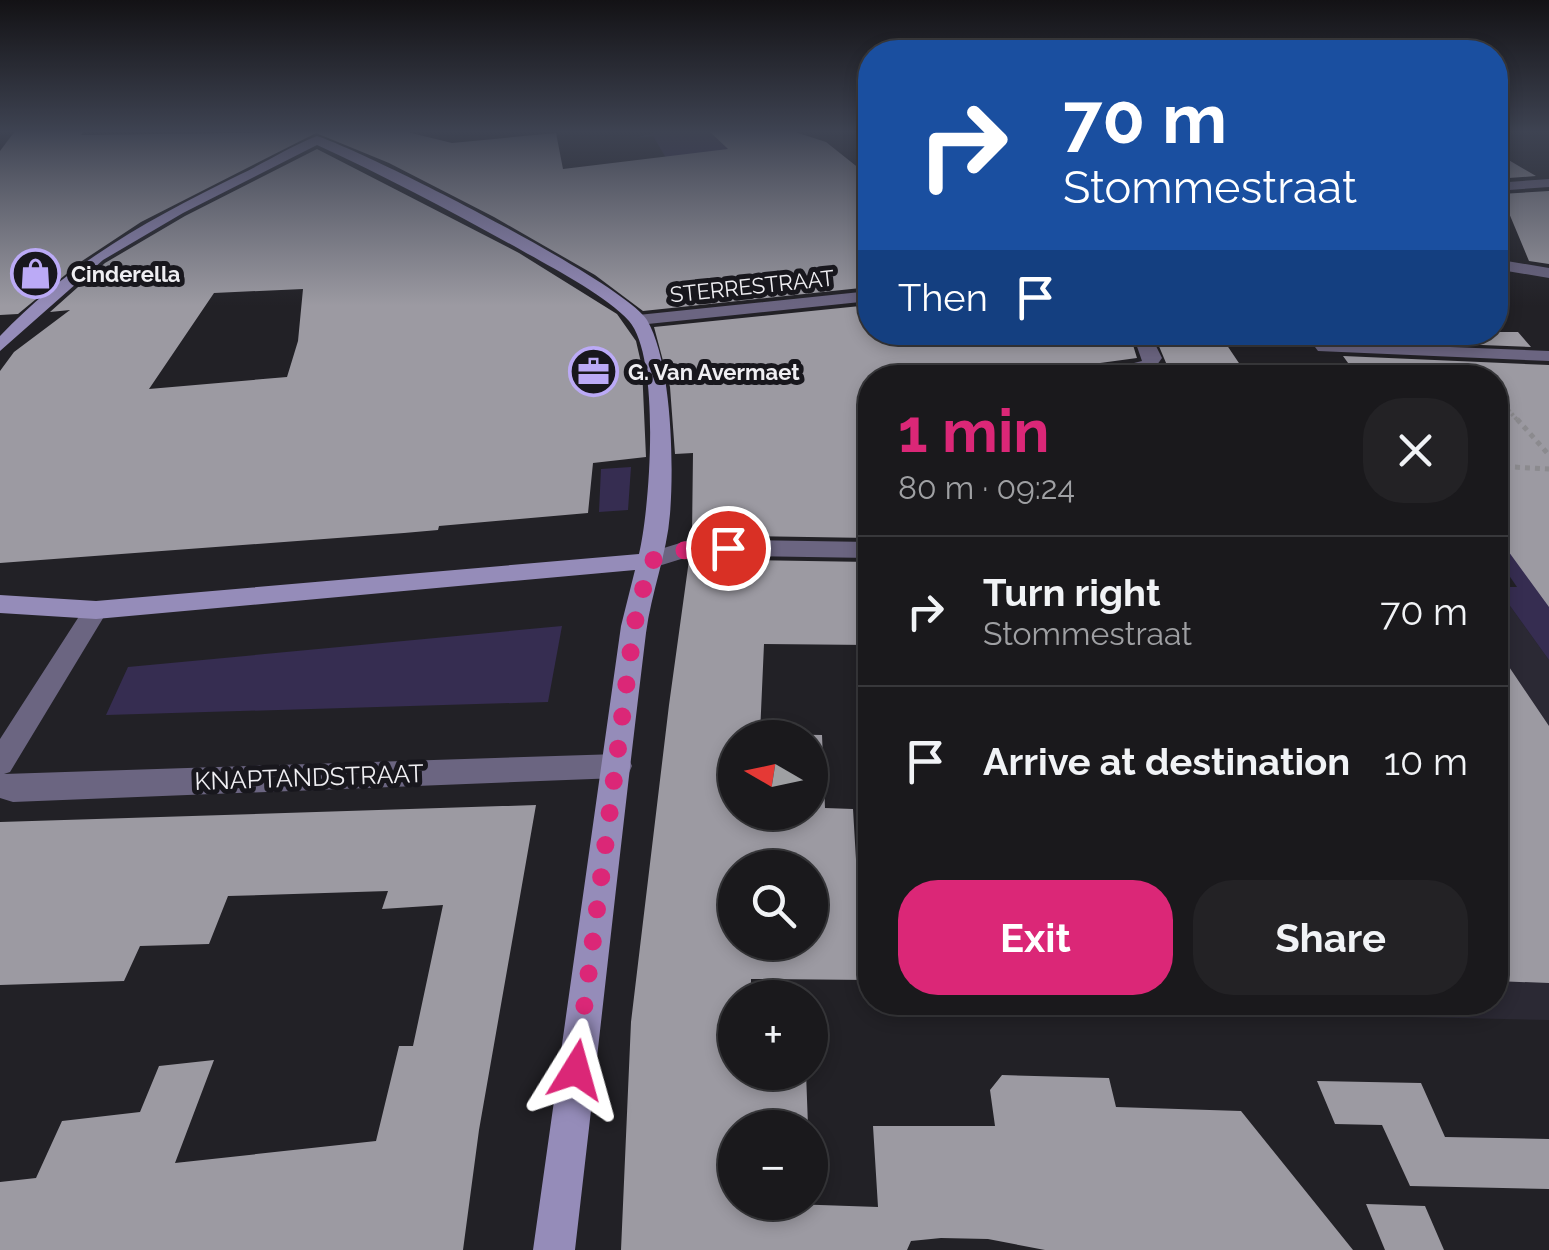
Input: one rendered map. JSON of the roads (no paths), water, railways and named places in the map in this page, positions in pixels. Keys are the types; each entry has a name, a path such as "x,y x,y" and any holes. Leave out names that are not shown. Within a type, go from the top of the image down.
{"street":[{"path":"0,346 50,296 96,259 219,189"},
{"path":"421,189 572,272 638,320 650,350 661,426 660,516 634,626 562,1164 554,1250"},
{"path":"1508,267 1546,277"},
{"name":"STERRESTRAAT","path":"638,320 858,297"},
{"path":"1324,348 1549,356"},
{"path":"0,604 96,610 650,561 692,548 858,550"},
{"path":"0,763 96,610"},
{"name":"KNAPTANDSTRAAT","path":"0,785 13,788 618,766"}],"place":[{"name":"Cinderella","path":"36,274"},
{"name":"G. Van Avermaet","path":"593,372"}]}
